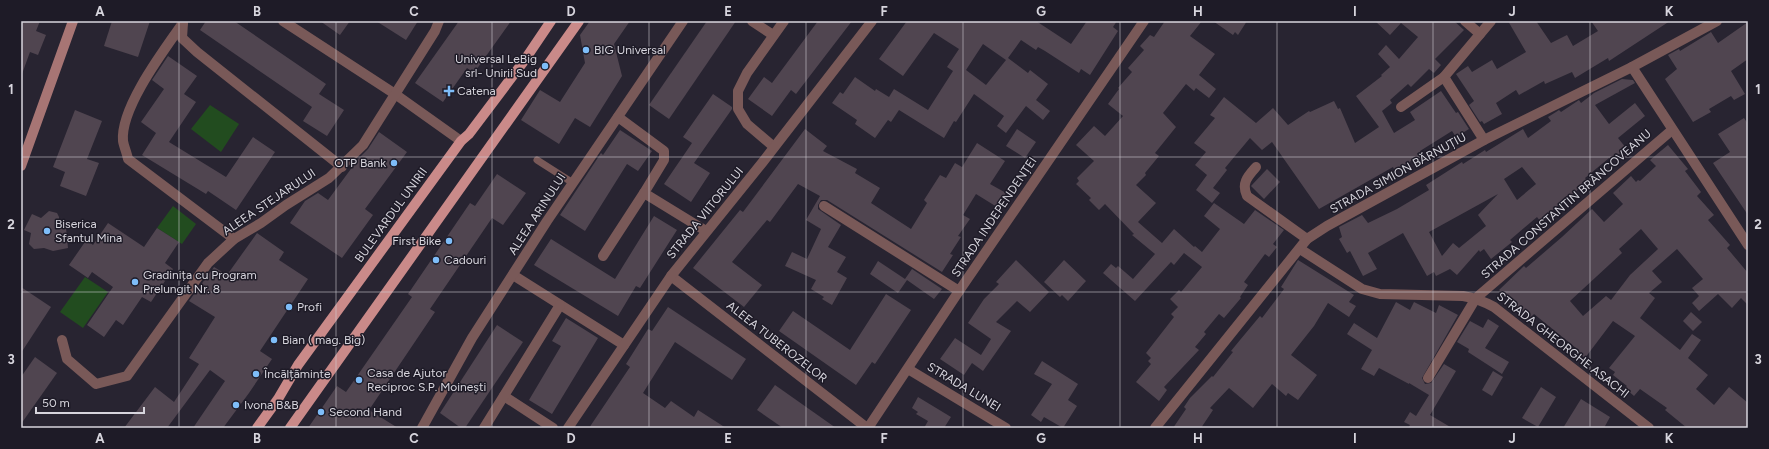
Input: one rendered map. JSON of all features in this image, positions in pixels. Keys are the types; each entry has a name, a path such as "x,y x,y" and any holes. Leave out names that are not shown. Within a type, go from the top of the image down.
{"main road":[{"name":"BULEVARDUL UNIRII","path":"256,428 278,399 298,365 460,141 469,134 524,61 551,21"},
{"path":"290,428 579,21"}],"street":[{"path":"21,166 73,21"},
{"path":"283,21 395,94 460,141"},
{"name":"ALEEA STEJARULUI","path":"62,340 67,359 96,384 127,376 208,263 234,239 329,178 363,145 378,124 395,94 436,31 439,21"},
{"name":"ALEEA ARINULUI","path":"422,428 472,338 572,184 683,21"},
{"path":"752,21 773,36"},
{"path":"774,147 748,124 738,109 738,91 747,72 784,21"},
{"name":"STRADA VIITORULUI","path":"568,428 671,276 872,21"},
{"name":"STRADA INDEPENDENȚEI","path":"867,428 1144,21"},
{"path":"1465,21 1480,34"},
{"path":"1401,107 1444,77 1491,21"},
{"name":"STRADA SIMION BĂRNUȚIU","path":"1155,428 1308,239 1327,226 1484,140 1632,67 1717,21"},
{"path":"182,38 183,22"},
{"path":"183,22 148,72 129,113 123,141 128,159 234,239"},
{"path":"170,40 182,38"},
{"path":"182,38 197,52 342,167"},
{"path":"1632,67 1748,245"},
{"path":"1444,77 1484,140"},
{"path":"603,256 664,160 664,151 618,116"},
{"name":"STRADA CONSTANTIN BRÂNCOVEANU","path":"1428,378 1476,298 1672,130"},
{"path":"1256,167 1246,177 1244,190 1247,196 1308,239"},
{"path":"644,193 706,231"},
{"path":"824,206 959,291"},
{"name":"STRADA GHEORGHE ASACHI","path":"1300,249 1362,289 1370,292 1380,294 1463,296 1476,298 1494,307 1649,428"},
{"path":"513,275 624,345"},
{"name":"ALEEA TUBEROZELOR","path":"671,276 867,428"},
{"path":"484,428 560,305"},
{"name":"STRADA LUNEI","path":"908,369 1006,428"},
{"path":"504,396 553,428"}],"lane":[{"path":"537,160 572,184"}],"green space":[{"path":"210,105 239,124 221,152 191,129"},
{"path":"173,206 196,224 182,244 157,228"},
{"path":"85,277 108,292 83,328 60,312"}],"building":[{"path":"21,21 40,21 36,31 46,35 38,55 30,52 22,74"},
{"path":"112,21 150,21 138,57 104,46"},
{"path":"206,21 234,21 326,84 319,94 344,110 327,136 303,121 312,107 200,30"},
{"path":"320,21 350,21 340,35"},
{"path":"376,21 418,21 406,40"},
{"path":"459,21 511,21 474,73 467,68 443,102 415,83"},
{"path":"590,21 630,21 614,44 622,76 590,127 575,118 559,144 521,120 540,90 560,102 585,63 580,35"},
{"path":"707,21 736,21 669,119 649,105"},
{"path":"818,21 852,21 796,94 791,90 772,116 748,99 764,77 772,83"},
{"path":"907,21 1036,21 1071,44 1087,21 1117,21 1113,27 1118,31 1090,75 1081,69 1079,73 1038,47 1036,50 1021,40 1008,58 1028,73 1030,70 1048,84 1036,100 1050,111 1043,120 1026,106 1006,133 997,126 1004,116 974,94 956,122 954,121 944,138 899,110 891,122 888,120 875,138 855,124 857,120 832,103 840,92 843,94 855,77 875,91 876,89 889,97 894,89 928,110 953,71 947,67 959,49 934,33 903,76 879,59","holes":["983,44 1006,60 986,85 966,70"]},
{"path":"1165,21 1202,21 1190,36 1215,54 1199,75 1216,89 1209,98 1196,88 1194,91 1186,84 1163,113 1176,127 1155,153 1159,156 1145,173 1146,175 1136,185 1156,203 1138,222 1162,243 1174,229 1194,247 1195,246 1202,252 1220,229 1204,216 1214,203 1244,224 1255,210 1284,230 1273,244 1277,247 1269,257 1265,254 1244,282 1248,285 1240,297 1241,298 1224,318 1219,314 1204,332 1206,334 1195,347 1199,350 1164,387 1167,390 1159,401 1136,382 1151,364 1148,361 1151,358 1146,353 1174,317 1171,314 1178,307 1170,299 1179,290 1181,292 1202,267 1184,253 1174,265 1171,262 1135,301 1103,273 1111,264 1116,268 1118,266 1133,279 1155,254 1132,235 1134,234 1105,204 1099,210 1089,200 1091,198 1076,184 1079,181 1077,178 1094,161 1076,145 1094,126 1105,136 1123,116 1108,104 1119,89 1118,88 1132,72 1128,68 1144,50 1140,46 1150,35 1154,37"},
{"path":"1213,21 1247,21 1238,35 1235,32 1233,35"},
{"path":"1375,21 1454,21 1464,30 1435,59 1441,65 1434,73 1429,69 1411,87 1408,84 1390,100 1392,103 1382,111 1394,133 1415,120 1410,112 1441,91 1456,113 1458,112 1469,129 1456,137 1452,131 1420,151 1422,154 1395,171 1393,167 1319,209 1272,142 1262,150 1250,138 1225,168 1227,170 1213,188 1220,193 1212,203 1196,190 1207,175 1195,165 1206,152 1194,143 1215,118 1210,115 1224,97 1256,123 1273,108 1288,125 1309,111 1310,112 1334,101 1338,109 1340,108 1355,143 1379,127 1356,96 1382,76 1381,75 1390,67 1378,54 1386,45 1399,59 1418,37 1401,23 1390,35"},
{"path":"1508,21 1536,21 1551,43 1567,35 1573,46 1598,31 1591,21 1670,21 1609,61 1608,58 1575,78 1572,72 1545,84 1544,81 1519,95 1516,90 1496,103 1502,114 1484,124 1482,121 1480,122 1469,105 1474,101 1456,74 1468,66 1472,72 1492,60 1497,69 1526,52"},
{"path":"1748,22 1748,59 1731,71 1745,94 1734,100 1731,96 1709,109 1711,112 1693,122 1665,79 1677,69 1668,55 1679,49 1680,51 1711,32 1718,43"},
{"path":"168,56 197,76 184,94 196,102 169,142 226,177 253,137 275,152 236,210 208,191 206,194 142,155 156,133 141,122 164,89 152,80"},
{"path":"1622,79 1633,80 1635,83 1595,105 1609,124 1635,103 1645,116 1618,138 1626,148 1612,161 1609,158 1585,178 1588,182 1571,194 1540,221 1537,217 1510,240 1512,242 1491,259 1484,249 1480,252 1479,250 1457,275 1450,269 1436,276 1434,272 1427,276 1403,233 1368,253 1377,269 1363,276 1350,251 1347,253 1339,239 1342,237 1339,227 1362,215 1368,223 1397,209 1429,190 1426,185 1462,162 1463,164 1485,150 1486,152 1523,129 1528,138 1551,121 1548,117 1559,110 1561,112 1579,100 1581,103 1594,93","holes":["1522,167 1536,184 1517,200 1504,179","1498,194 1478,215 1486,226 1459,248 1453,243 1442,256 1429,232"]},
{"path":"713,94 732,107 732,109 694,163 710,173 691,202 664,184 692,143 683,137"},
{"path":"75,110 102,121 87,159 99,163 86,196 60,186 65,172 53,167"},
{"path":"1744,118 1748,124 1748,215 1713,163 1730,152 1718,134"},
{"path":"805,129 827,146 823,151 857,169 855,173 880,188 871,203 911,229 927,203 924,200 940,175 946,178 955,163 962,167 977,143 1005,161 990,184 1006,193 997,207 976,194 963,215 970,219 958,236 961,237 950,254 953,255 942,272 827,200 821,200 818,205 818,209 841,225 828,247 846,257 837,272 847,278 832,305 822,299 824,297 811,289 816,280 785,266 792,252 807,259 821,229 806,220 820,196 798,184 770,222 767,220 732,262 762,285 744,307 693,268 740,210 743,212"},
{"path":"1017,129 1036,142 1025,158 1006,146"},
{"path":"620,130 652,151 638,171 627,164 585,231 560,215 601,153 603,155"},
{"path":"379,132 407,152 365,209 373,215 342,258 290,223 305,201 318,193 328,200 359,158 368,149"},
{"path":"1668,145 1688,169 1685,171 1701,192 1697,196 1714,215 1708,220 1730,245 1727,248 1748,273 1748,305 1741,298 1732,308 1718,294 1699,311 1692,303 1699,296 1692,288 1703,279 1677,249 1652,271 1662,282 1649,293 1655,298 1640,318 1680,350 1692,334 1701,340 1688,358 1708,375 1696,389 1714,405 1729,387 1748,403 1748,428 1687,428 1665,410 1667,408 1640,389 1634,396 1625,388 1627,386 1613,375 1615,372 1609,368 1635,336 1613,321 1585,358 1575,350 1576,348 1534,314 1530,318 1520,309 1519,310 1499,290 1524,266 1526,268 1592,209 1604,222 1623,204 1613,193 1631,176 1636,182 1638,180 1640,181 1656,166 1650,160","holes":["1641,229 1658,249 1630,275 1611,300 1606,296 1583,316 1570,301 1622,253 1619,249"]},
{"path":"1267,169 1280,182 1264,199 1251,186"},
{"path":"497,174 526,193 503,225 492,218 430,309 435,312 369,410 398,428 308,428 337,386 346,392 412,297 408,294 470,203 475,206"},
{"name":"Biserica Sfantul Mina","path":"49,211 57,213 59,222 66,228 68,248 53,251 44,248 34,249 29,244 31,233 24,230 32,214 41,218"},
{"path":"654,216 677,230 640,288 636,286 618,316 534,265 551,239 615,279"},
{"name":"Gradinița cu Program Prelungit Nr. 8","path":"108,223 144,247 157,228 179,242 165,263 173,269 151,302 142,297 123,325 116,320 104,337 87,325 113,287 92,272 88,278 69,265 85,242 89,242 93,245"},
{"path":"257,233 284,252 279,260 308,279 260,351 272,359 249,393 223,428 193,428 225,381 210,370 167,428 124,428 155,387 174,402 199,364 189,358 215,317 189,301 214,267 227,275"},
{"path":"1016,260 1049,292 1030,312 1017,301 996,322 1011,331 983,371 972,363 964,375 940,359 955,338 981,355 991,339 968,323 984,299 999,284 996,282"},
{"path":"1064,260 1086,281 1068,301 1062,295 1060,297 1044,282"},
{"path":"1298,260 1354,295 1349,302 1356,306 1349,317 1328,303 1314,326 1291,355 1317,375 1298,400 1288,393 1286,396 1272,384 1253,408 1229,388 1210,408 1213,410 1201,428 1173,428 1186,409 1184,407 1190,398 1212,376 1213,377 1233,352 1231,351 1260,316 1262,318 1284,289 1281,287"},
{"path":"878,261 905,279 912,269 942,289 934,299 907,280 898,293 870,274"},
{"path":"21,287 51,307 21,353"},
{"path":"886,294 911,310 875,364 872,362 856,385 779,331 793,311 850,350"},
{"path":"1396,302 1410,310 1414,302 1436,313 1439,305 1458,315 1422,378 1425,384 1431,383 1444,364 1456,371 1430,415 1452,428 1408,428 1410,425 1404,422 1410,412 1416,416 1429,395 1379,368 1374,376 1361,369 1372,350 1347,334 1354,323 1377,338"},
{"path":"668,307 746,359 732,380 675,342 643,393 665,408 671,401 694,417 698,410 726,428 589,428 630,367 626,364 648,329 652,331"},
{"path":"1691,312 1702,322 1693,331 1683,321"},
{"path":"566,318 598,338 552,414 529,400 561,346 552,341"},
{"path":"1488,319 1499,326 1485,348 1509,362 1502,374 1468,352 1469,349 1457,342 1470,321 1483,328"},
{"path":"497,325 523,342 465,428 461,428 440,413"},
{"path":"35,357 57,373 21,424 21,377"},
{"path":"1042,361 1078,384 1068,400 1077,406 1063,428 1044,417 1041,422 1031,415 1052,384 1034,374"},
{"path":"1493,371 1503,377 1492,396 1482,390"},
{"path":"775,385 836,428 783,428 757,410"},
{"path":"1541,387 1556,397 1538,427 1522,418"},
{"path":"918,397 951,417 944,428 924,428 928,421 916,414 918,412 912,408"},
{"path":"1581,399 1610,417 1604,428 1563,428"}],"place":[{"name":"BIG Universal","path":"586,50"},
{"name":"Universal LeBig srl- Unirii Sud","path":"545,66"},
{"name":"Catena","path":"449,91"},
{"name":"OTP Bank","path":"394,163"},
{"name":"Biserica Sfantul Mina","path":"47,231"},
{"name":"First Bike","path":"449,241"},
{"name":"Cadouri","path":"436,260"},
{"name":"Gradinița cu Program Prelungit Nr. 8","path":"135,282"},
{"name":"Profi","path":"289,307"},
{"name":"Bian ( mag. Big)","path":"274,340"},
{"name":"Încălțăminte","path":"256,374"},
{"name":"Casa de Ajutor Reciproc S.P. Moinești","path":"359,380"},
{"name":"Ivona B&B","path":"236,405"},
{"name":"Second Hand","path":"321,412"}]}
